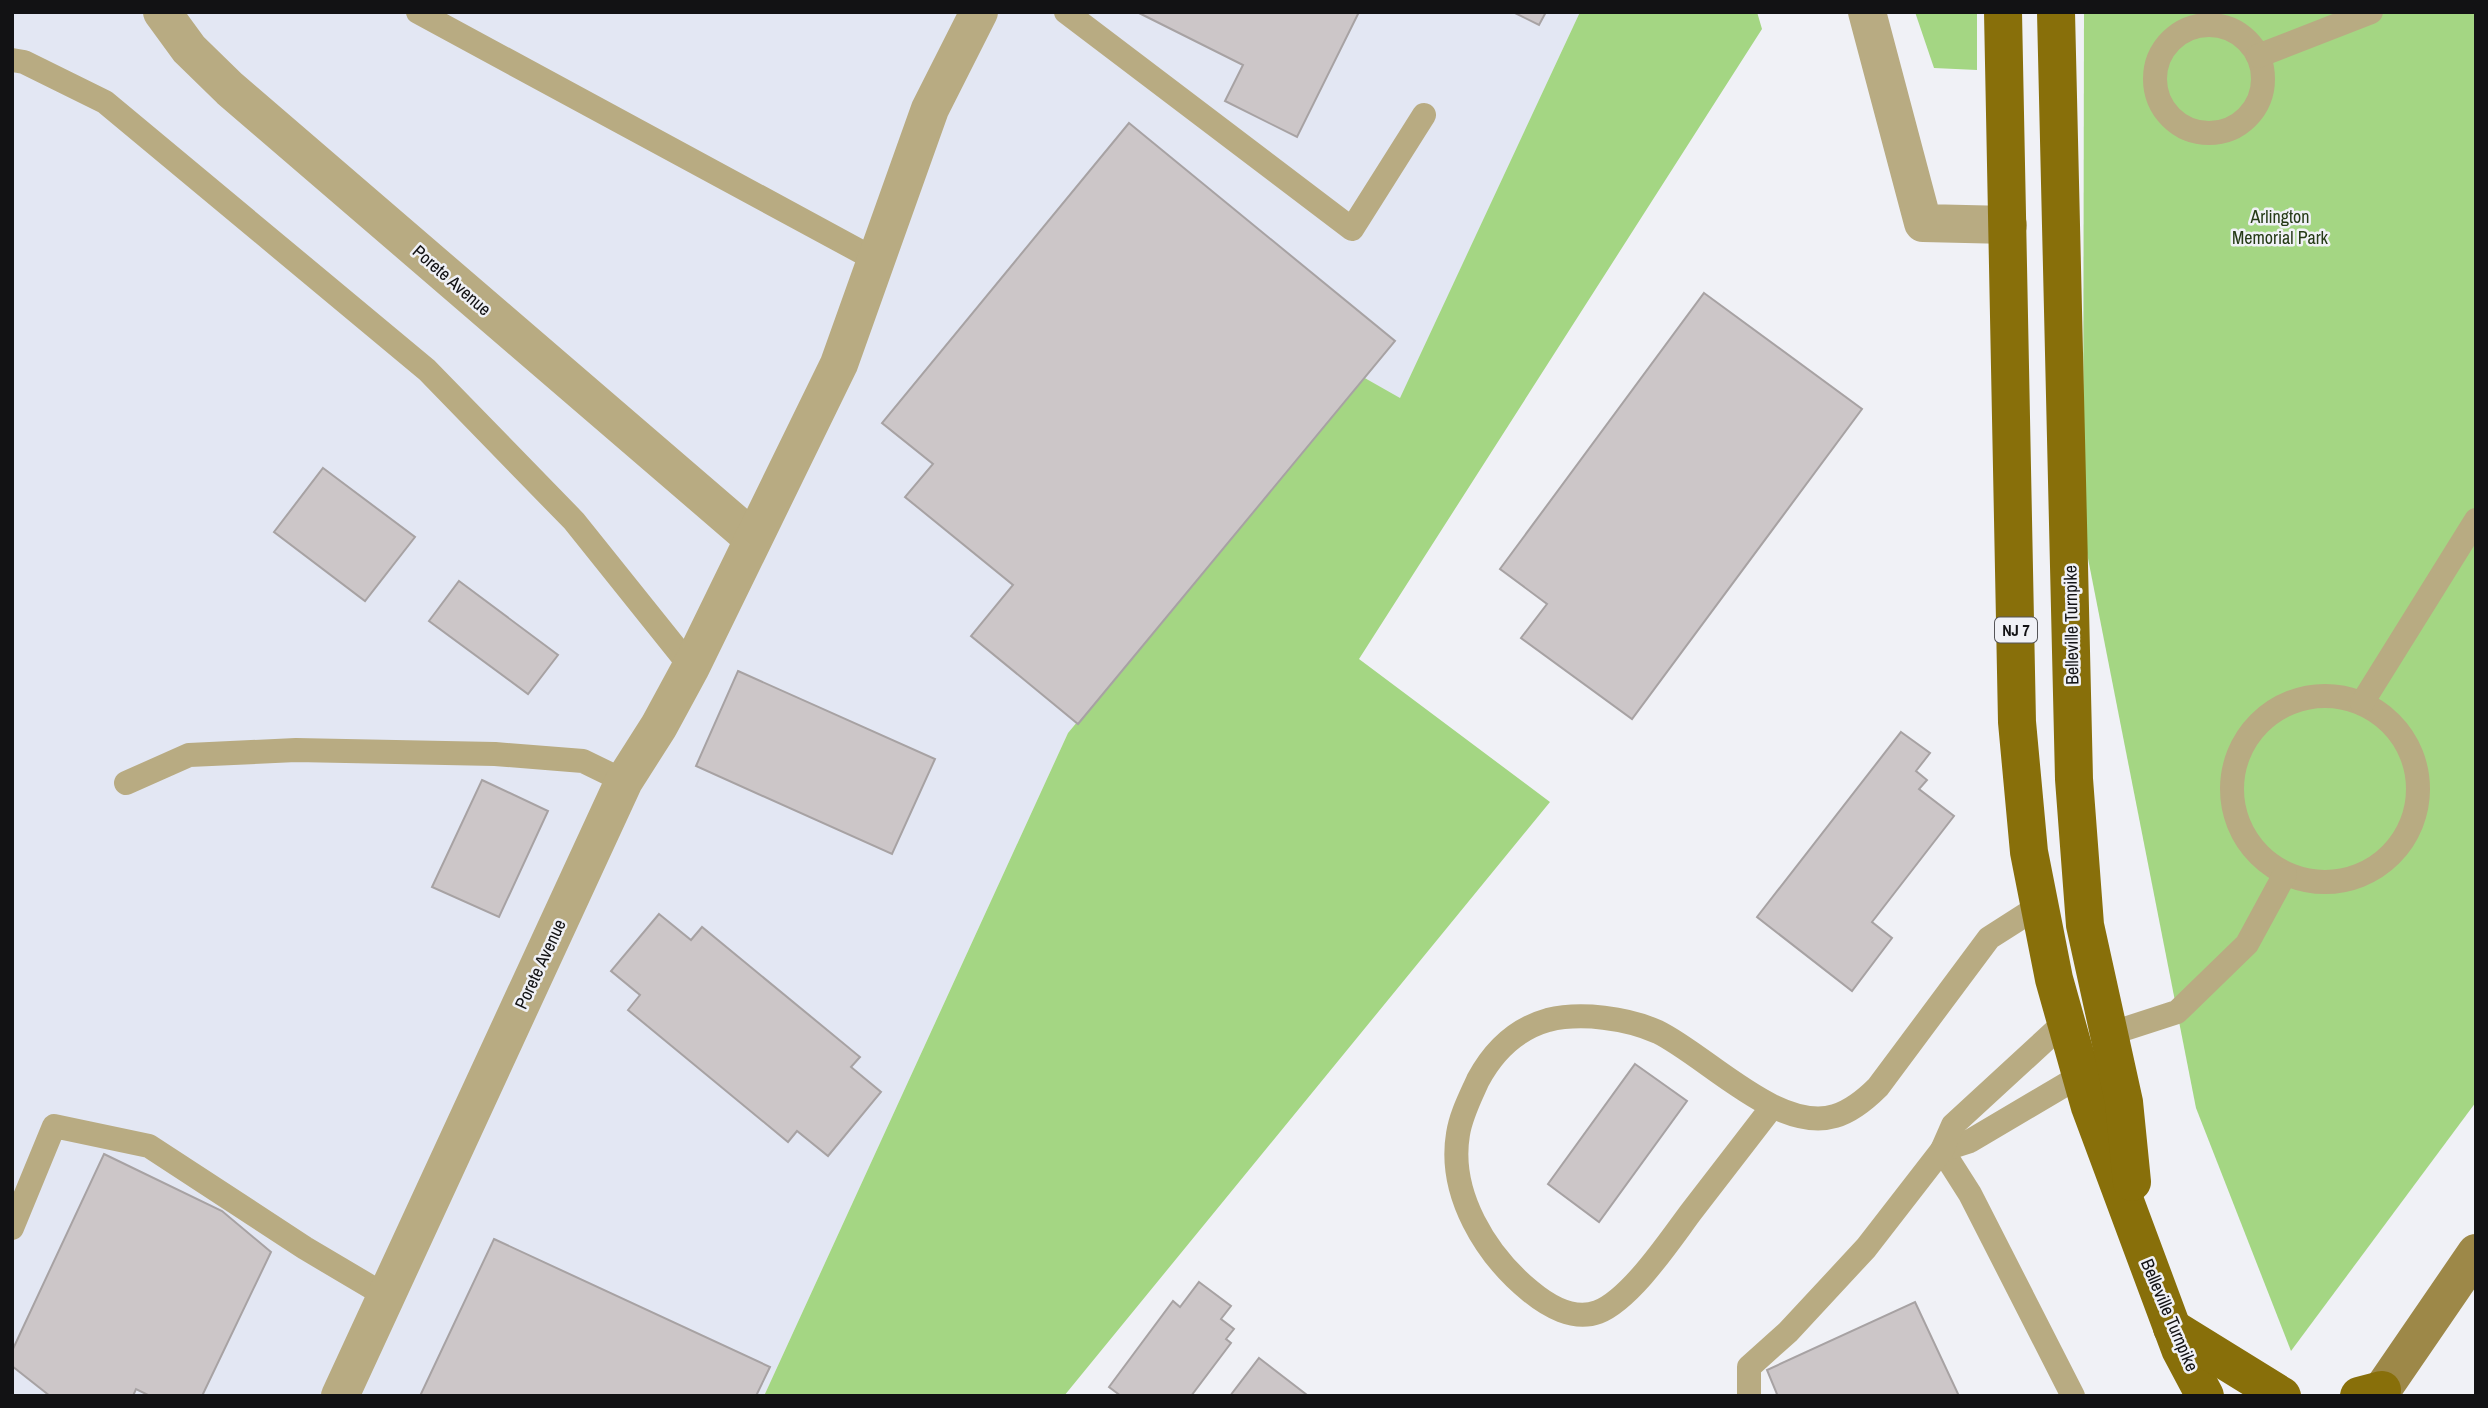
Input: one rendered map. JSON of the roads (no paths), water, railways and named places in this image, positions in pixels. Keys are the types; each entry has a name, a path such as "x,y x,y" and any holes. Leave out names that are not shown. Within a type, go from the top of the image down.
{"main road":[{"name":"Belleville Turnpike","path":"2003,12 2017,722 2029,852 2065,1022 2080,1076 2180,1349 2206,1396"},
{"name":"Belleville Turnpike","path":"2056,12 2074,779 2085,925 2124,1102 2136,1233"},
{"path":"2377,1394 2476,1253"},
{"path":"2172,1328 2282,1396"}],"street":[{"name":"Porete Avenue","path":"162,12 189,49 230,89 752,538"},
{"name":"Porete Avenue","path":"340,1396 624,781 659,726 691,667 839,363 930,109 979,12"},
{"path":"1867,12 1923,222 2008,225"}],"lane":[{"path":"418,12 876,260"},
{"path":"1066,12 1352,229 1424,115"},
{"path":"2258,56 2371,12"},
{"path":"2200,25 2217,25 2234,31 2248,41 2258,56 2263,74 2262,91 2254,108 2242,121 2226,130 2208,133 2190,130 2174,121 2162,108 2155,90 2159,56 2169,41 2183,31 2200,25"},
{"path":"12,60 24,62 105,102 427,370 574,521 691,667"},
{"path":"2362,703 2476,520"},
{"path":"2331,695 2362,703 2388,720 2407,742 2417,769 2419,800 2411,828 2395,853 2371,872 2343,881 2313,882 2285,874 2259,855 2240,829 2232,797 2233,776 2234,766 2247,737 2270,713 2299,699 2331,695"},
{"path":"126,783 189,754 296,750 495,754 583,761 624,781"},
{"path":"2109,1034 2177,1012 2247,944 2285,874"},
{"path":"1772,1107 1652,1264 1632,1286 1599,1312 1581,1315 1558,1309 1542,1301 1525,1287 1502,1262 1480,1231 1461,1190 1457,1136 1464,1111 1487,1063 1505,1043 1526,1029 1549,1020 1599,1018 1627,1022 1656,1032 1772,1107 1811,1119 1834,1116 1864,1101 1878,1087 1989,938 2039,906"},
{"path":"1749,1396 1749,1367 1788,1332 1866,1248 1942,1150 1953,1125 2065,1022"},
{"path":"1942,1150 1970,1141 2080,1076"},
{"path":"12,1228 54,1126 149,1146 305,1248 386,1296"},
{"path":"1942,1150 1970,1194 2073,1396"}],"park label":[{"name":"Arlington Memorial Park","path":"2280,226"}]}
